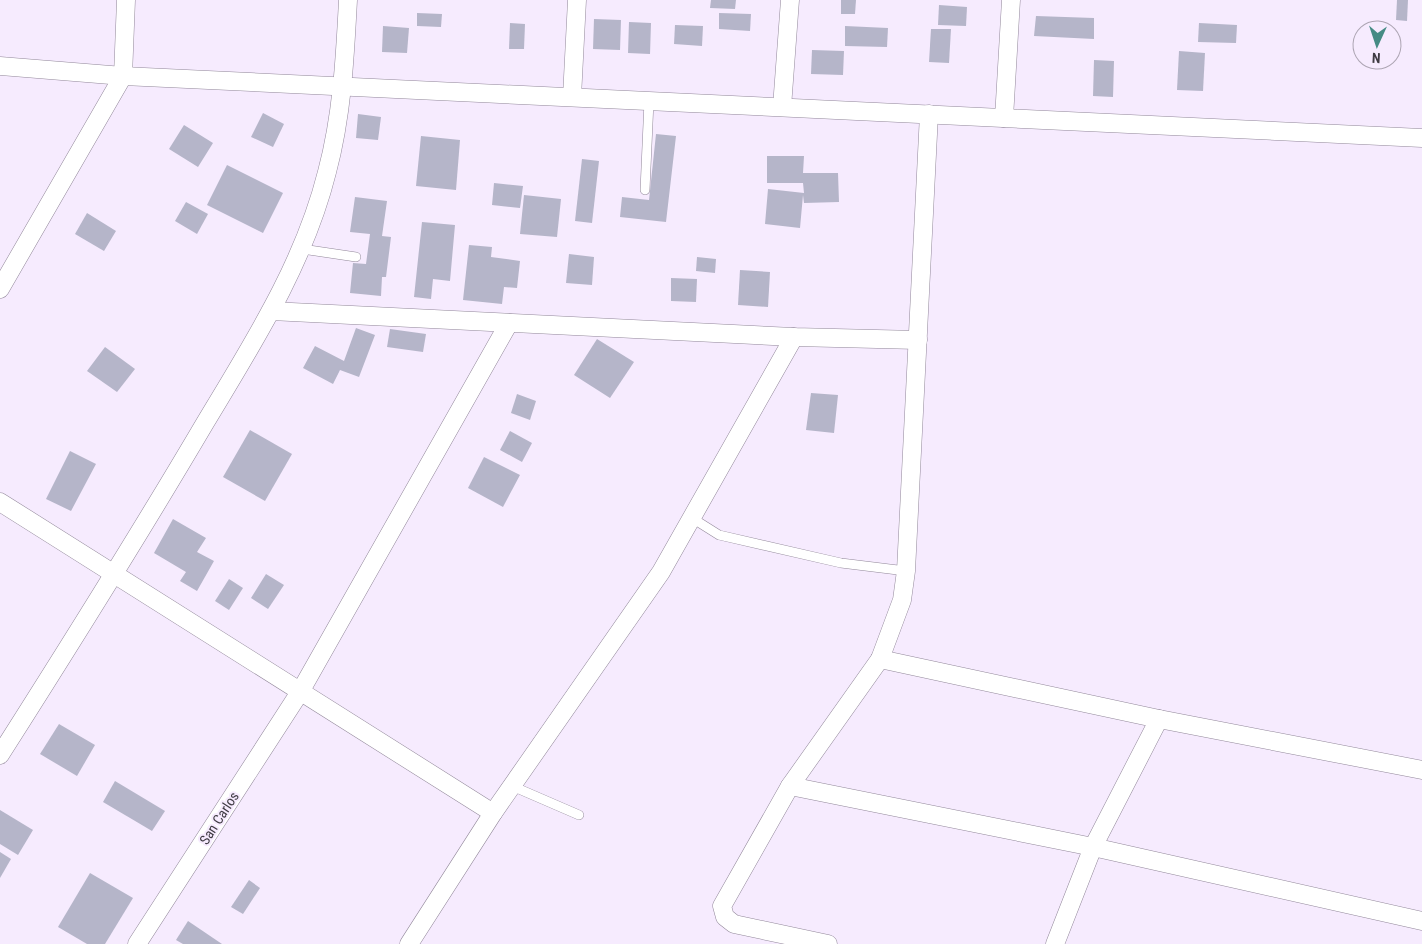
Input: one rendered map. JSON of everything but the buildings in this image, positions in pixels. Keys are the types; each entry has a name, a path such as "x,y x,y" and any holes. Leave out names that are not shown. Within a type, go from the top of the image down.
{"street":[{"path":"0,288 124,76 126,0"},
{"path":"0,755 116,574 271,311 302,249 328,172 343,86 348,0"},
{"path":"572,97 577,0"},
{"path":"782,107 790,0"},
{"path":"1004,118 1012,0"},
{"path":"0,66 124,76 1422,138"},
{"path":"828,944 734,924 725,917 722,906 790,786 880,658 902,600 906,571 929,114"},
{"path":"271,311 794,337 918,340"},
{"name":"San Carlos","path":"137,944 300,692 508,323"},
{"path":"409,944 493,813 662,572 794,337"},
{"path":"0,502 493,813"},
{"path":"880,658 1158,720 1422,770"},
{"path":"1055,944 1093,848 1158,720"},
{"path":"790,786 1093,848 1422,920"}],"lane":[{"path":"645,190 649,101"},
{"path":"302,249 356,257"},
{"path":"692,518 719,535 841,563 906,571"},
{"path":"512,786 579,815"}]}
